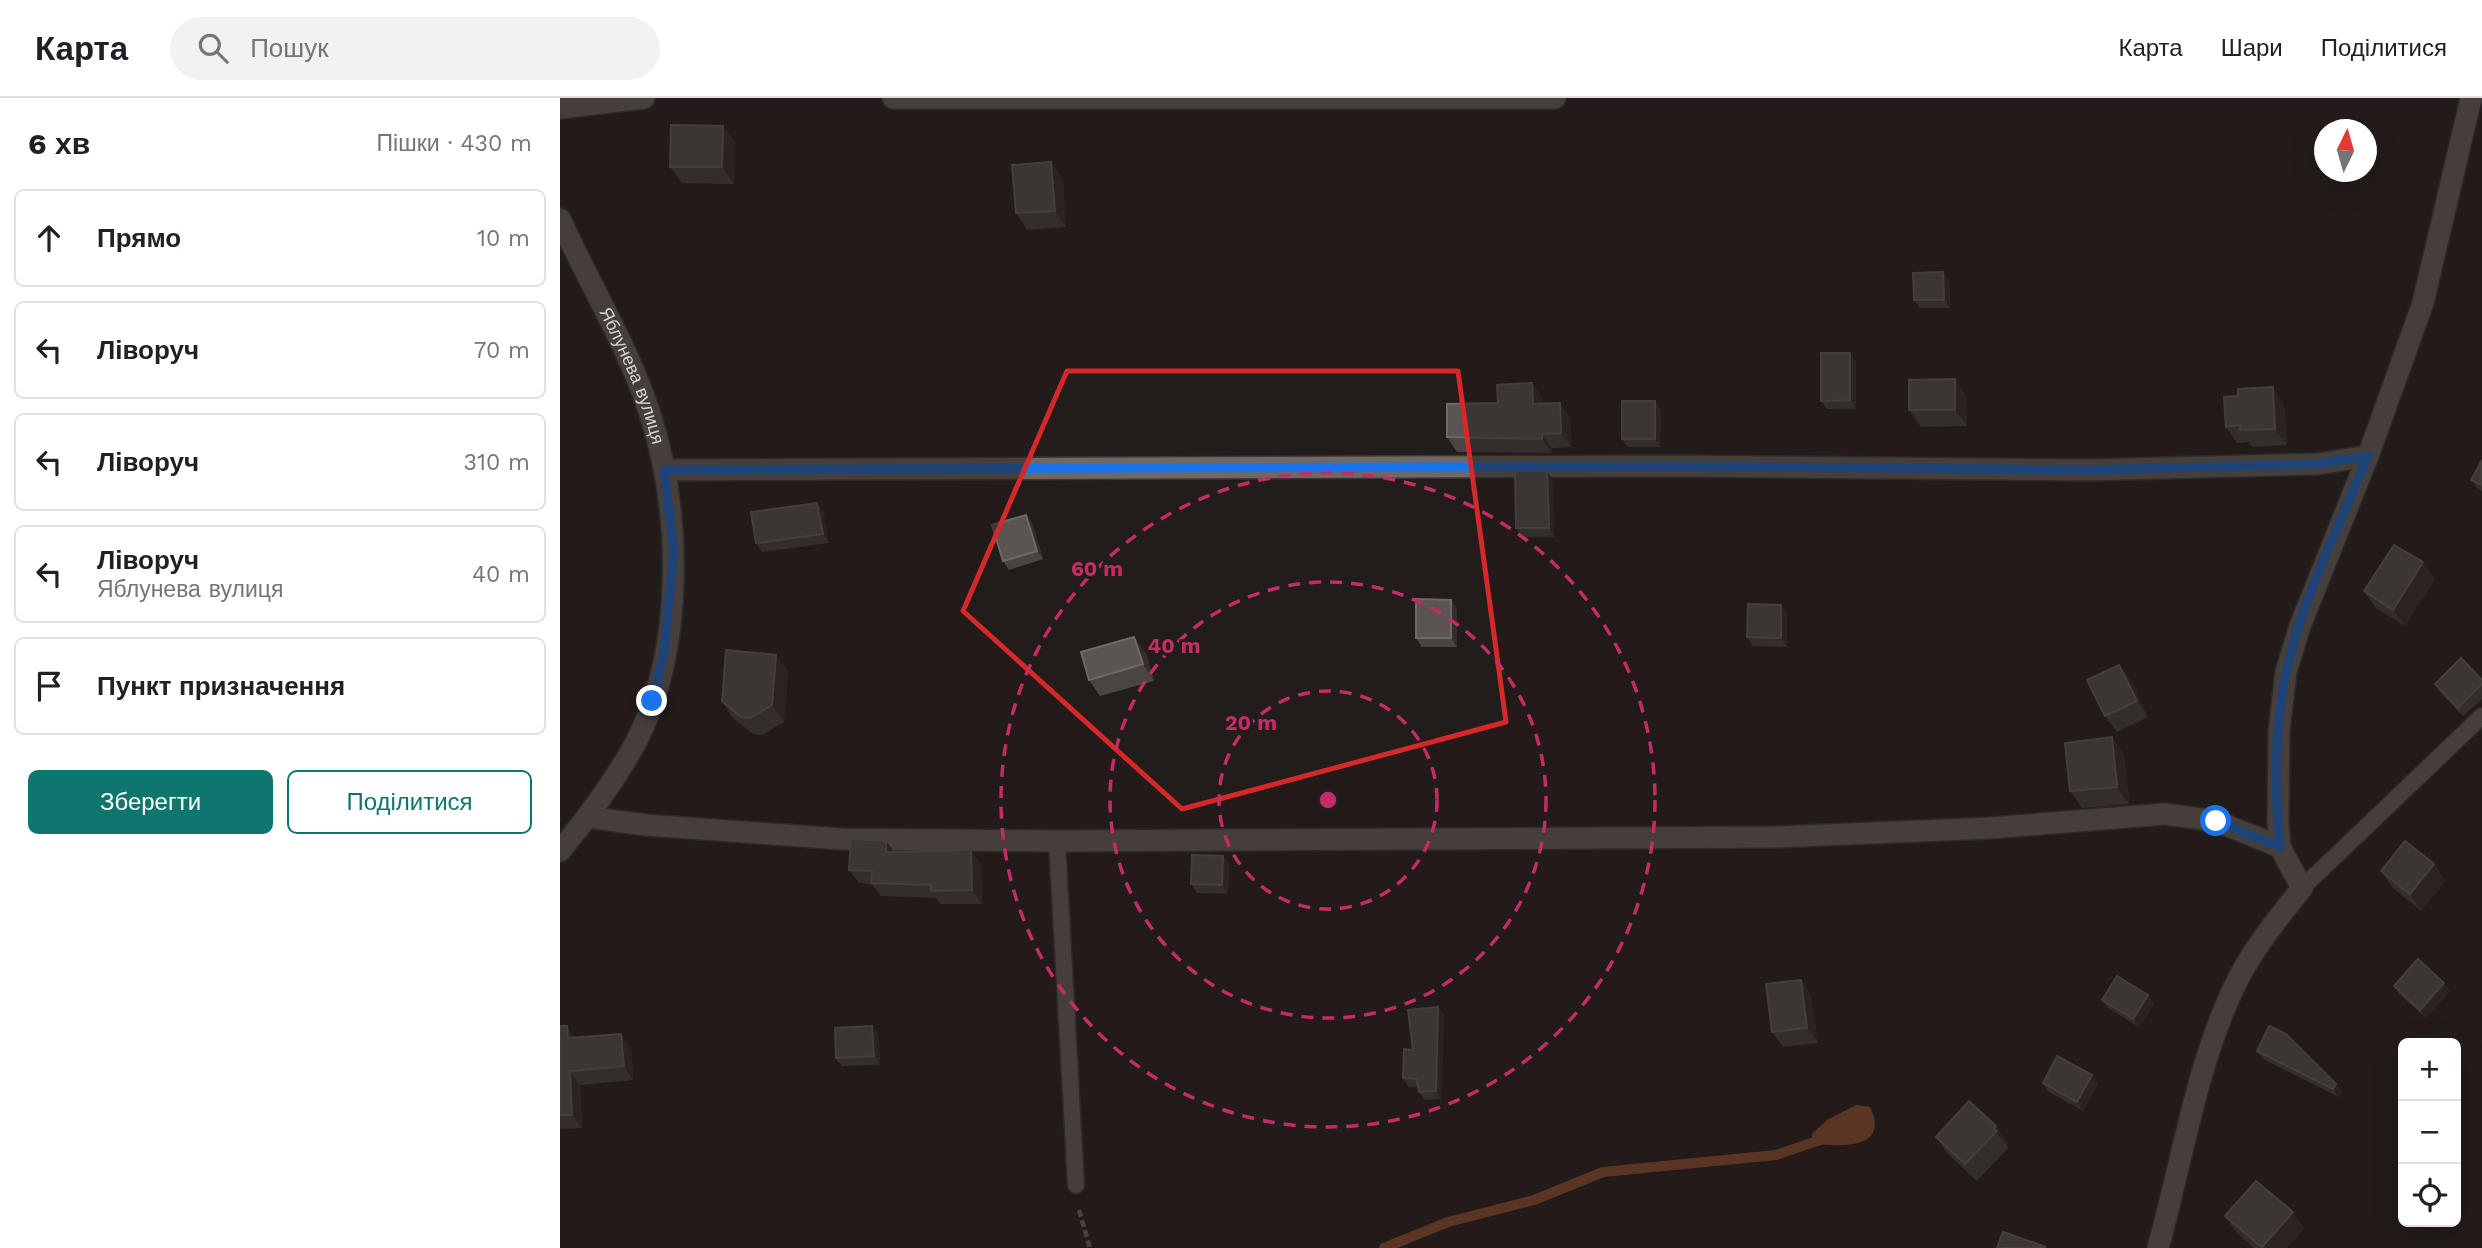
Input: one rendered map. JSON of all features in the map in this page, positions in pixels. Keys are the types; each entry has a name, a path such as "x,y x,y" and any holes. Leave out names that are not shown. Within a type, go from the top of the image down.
{"street":[{"path":"560,108 644,98"},
{"path":"893,98 1555,98"},
{"path":"2158,1248 2206,1066 2235,985 2267,933 2302,888 2280,847 2277,799 2279,731 2286,672 2300,626 2368,456 2423,303 2470,98"},
{"name":"Яблунева вулиця","path":"560,219 639,386 664,470 674,550 668,624 658,679 636,742 587,817 560,851"},
{"path":"664,470 1692,466 2088,470 2318,464 2368,456"},
{"path":"587,817 646,825 841,839 1057,841 1776,838 1990,828 2165,814 2216,821 2280,847"}],"lane":[{"path":"2302,888 2482,716"},
{"path":"1057,841 1076,1185"}],"path":[{"path":"1076,1185 1082,1228 1090,1248"}],"highlighted area":[{"path":"1067,371 1458,371 1506,722 1182,809 963,611"}],"shaded area":[{"path":"1856,1105 1870,1107 1875,1121 1874,1131 1868,1138 1848,1145 1812,1143 1812,1134 1827,1120"}],"building":[{"path":"671,125 723,126 722,167 670,167"},
{"path":"1051,162 1055,211 1016,213 1012,165"},
{"path":"1943,272 1944,300 1914,300 1913,273"},
{"path":"1821,353 1850,353 1850,400 1821,401"},
{"path":"1955,379 1955,410 1909,410 1909,380"},
{"path":"1532,383 1533,404 1560,403 1561,433 1542,434 1542,439 1447,437 1447,404 1498,403 1497,385"},
{"path":"2273,387 2275,429 2240,430 2240,425 2226,427 2224,397 2238,396 2238,389"},
{"path":"1622,401 1655,401 1655,439 1622,439"},
{"path":"2482,460 2482,485 2471,480"},
{"path":"1515,471 1547,471 1549,528 1516,528"},
{"path":"817,503 823,534 756,543 751,512"},
{"path":"1026,515 1037,551 1003,561 992,525"},
{"path":"2394,545 2423,562 2393,610 2364,591"},
{"path":"1416,599 1451,600 1451,638 1416,638"},
{"path":"1748,604 1781,605 1781,638 1747,637"},
{"path":"1134,637 1143,664 1089,680 1081,652"},
{"path":"726,650 776,655 772,705 750,718 741,717 722,701"},
{"path":"2461,658 2482,680 2482,684 2458,708 2435,684"},
{"path":"2119,665 2137,701 2105,716 2087,680"},
{"path":"2112,737 2117,787 2070,791 2065,743"},
{"path":"851,839 886,841 886,852 971,850 972,890 931,891 931,885 871,883 872,871 849,870"},
{"path":"2405,841 2434,864 2410,894 2381,871"},
{"path":"1192,855 1223,856 1222,885 1191,884"},
{"path":"2418,959 2444,983 2420,1010 2394,986"},
{"path":"2117,976 2148,995 2133,1019 2102,1000"},
{"path":"1801,980 1807,1028 1772,1032 1766,984"},
{"path":"1438,1007 1436,1091 1419,1092 1417,1079 1403,1078 1404,1049 1413,1050 1408,1010"},
{"path":"560,1026 567,1026 568,1038 621,1034 624,1066 570,1071 572,1115 560,1115"},
{"path":"872,1026 874,1056 836,1058 835,1028"},
{"path":"2269,1026 2286,1034 2336,1084 2333,1089 2257,1051"},
{"path":"2057,1056 2092,1075 2077,1102 2043,1083"},
{"path":"1969,1101 1996,1126 1994,1129 1997,1131 1965,1164 1936,1137"},
{"path":"2256,1181 2293,1212 2262,1247 2225,1216"},
{"path":"2003,1232 2046,1247 1997,1248"}],"waterway":[{"path":"1384,1248 1448,1222 1534,1200 1603,1172 1776,1155 1826,1138"}],"route":[{"path":"652,701 664,652 674,550 664,470 1678,466 2088,470 2318,464 2368,456 2300,626 2286,672 2279,731 2277,799 2280,847 2216,821"}]}
